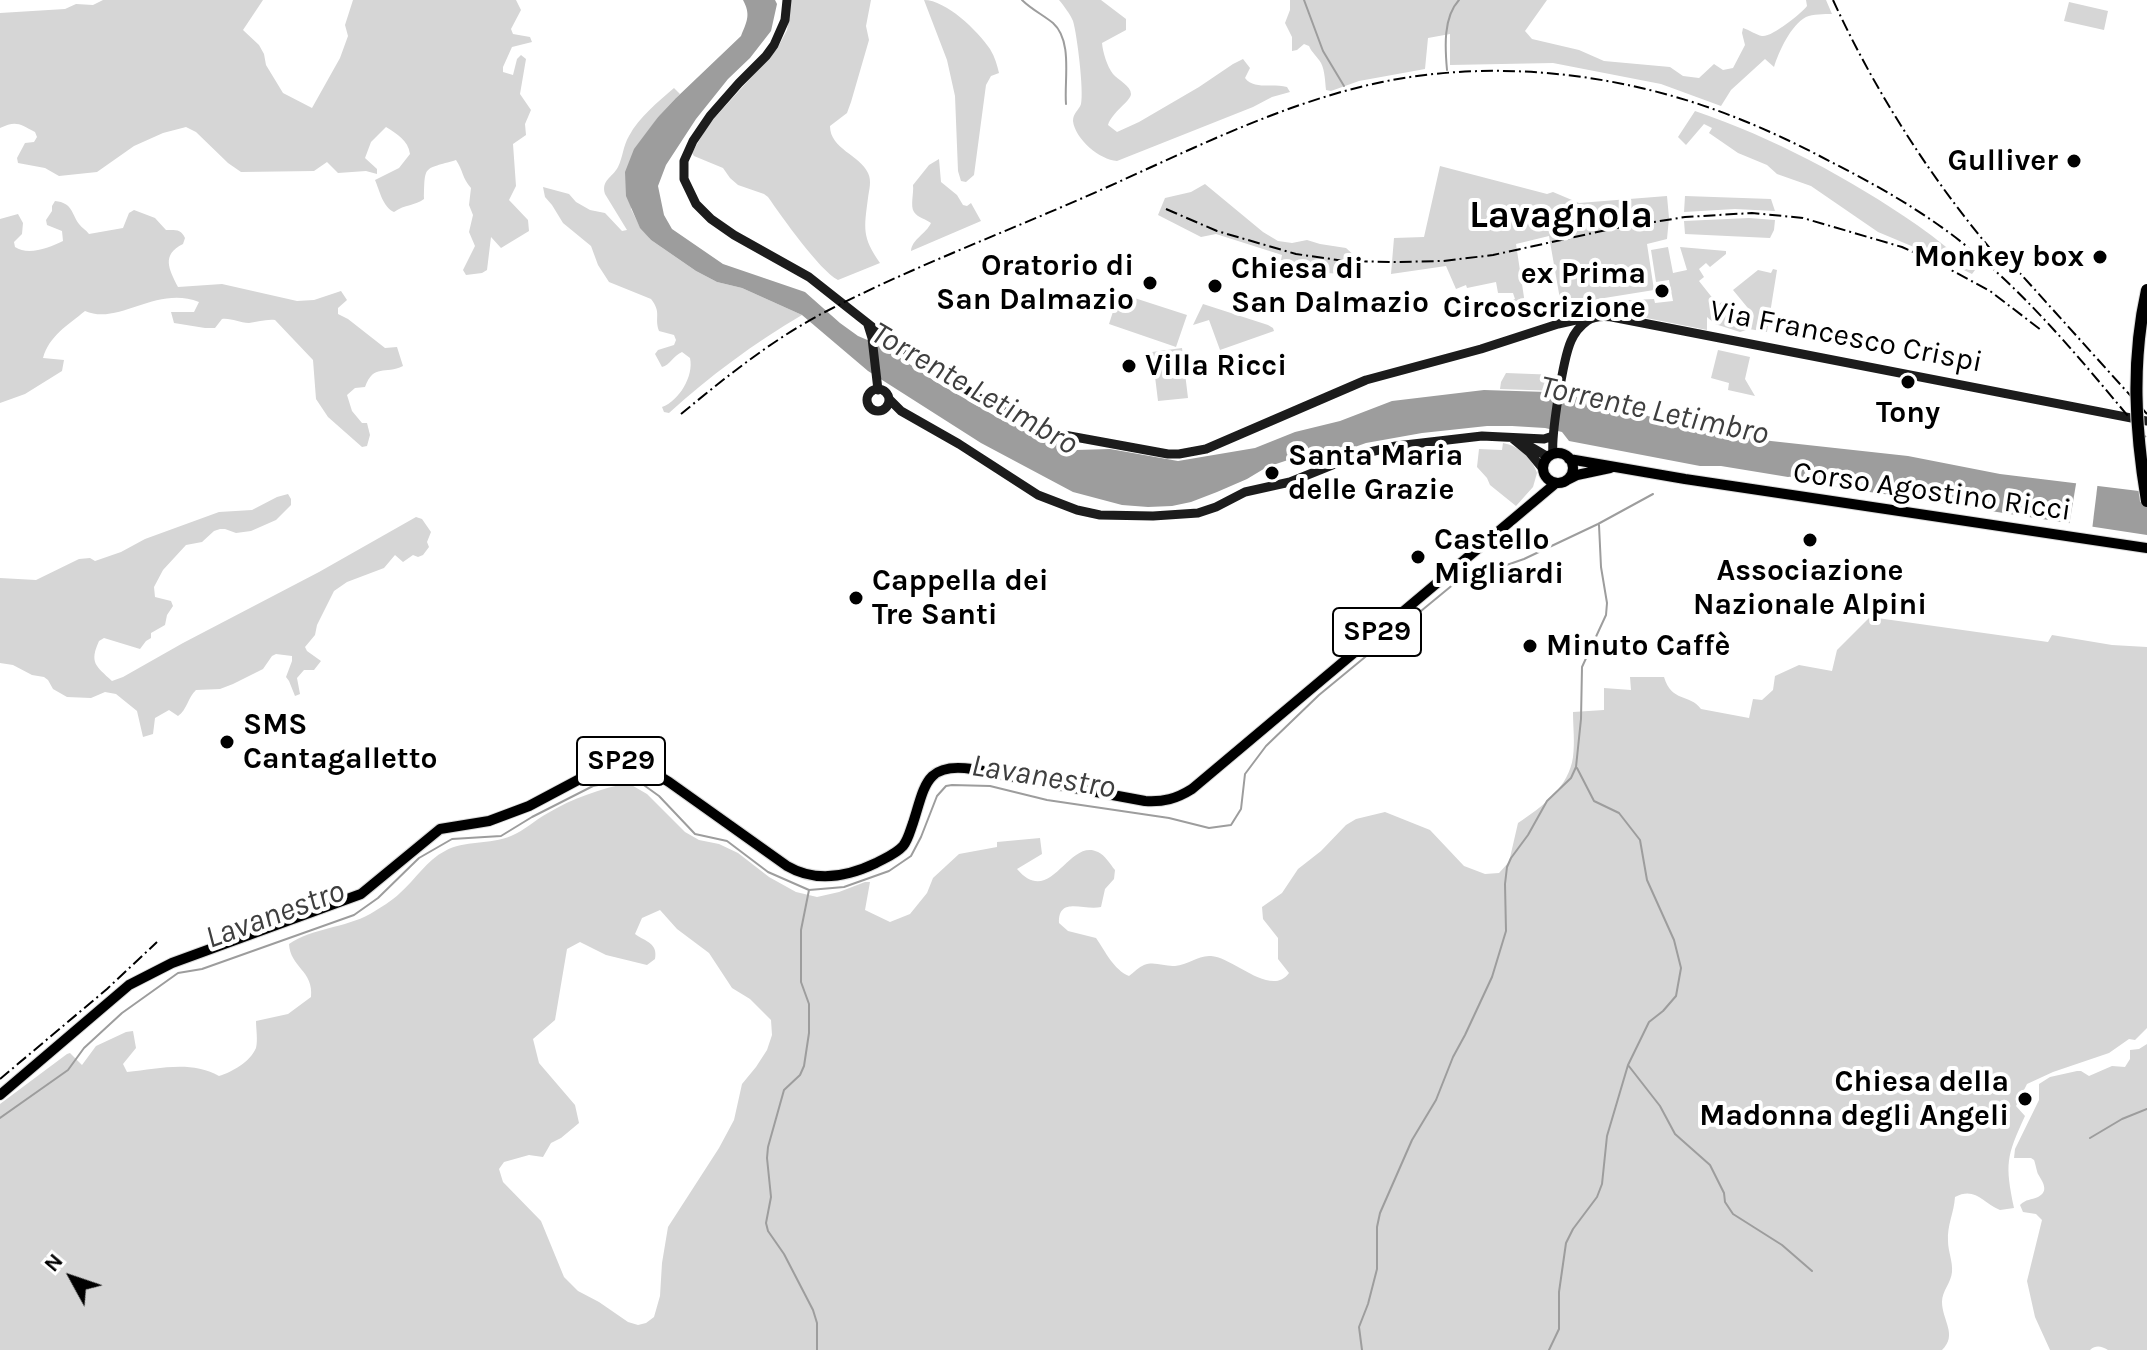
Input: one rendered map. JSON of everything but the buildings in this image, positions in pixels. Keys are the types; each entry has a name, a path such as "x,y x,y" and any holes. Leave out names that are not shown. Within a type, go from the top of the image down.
{"highway":[{"path":"2147,290 2140,331 2136,396 2137,431 2147,501"}],"main road":[{"path":"1562,454 1569,459 1572,468 1569,477 1560,482 1551,481 1544,472 1551,456 1562,454"},
{"name":"Corso Agostino Ricci","path":"1569,459 2147,548"},
{"name":"Corso Agostino Ricci","path":"1560,482 1616,467"},
{"name":"SP29","path":"1526,506 1544,472"},
{"name":"SP29","path":"0,1095 129,985 172,963 361,894 440,829 489,821 529,806 608,764 622,761 638,763 798,873 823,877 868,867 903,846 925,785 941,769 949,767 1145,801 1162,802 1178,798 1526,506 1560,482"}],"street":[{"name":"Via Francesco Crispi","path":"787,0 785,20 774,45 710,116 684,161 684,179 696,204 734,235 809,277 868,325 981,399 1035,426 1064,435 1168,454 1206,449 1366,380 1481,349 1558,324 1599,316 2147,421"},
{"path":"1512,438 1551,456 1570,343 1589,319"},
{"path":"868,325 876,385 869,395 868,405 873,410 901,411"},
{"path":"876,385 901,411 1038,495 1077,510 1122,517 1187,514 1216,507 1245,492 1303,478 1371,450 1482,436 1544,439 1553,434"},
{"path":"884,410 889,399"},
{"path":"1512,438 1535,458 1544,472"}],"shaded area":[{"path":"103,0 263,0 243,30 259,45 266,65 283,93 312,108 340,58 348,36 345,25 353,0 516,0 521,10 511,29 513,34 530,37 532,42 512,47 503,72 513,75 517,59 521,55 526,59 520,94 531,110 525,124 526,135 513,144 516,186 509,200 528,220 529,231 501,248 491,237 487,270 466,275 463,270 475,246 469,232 473,215 469,205 471,188 456,160 428,170 424,199 394,212 384,203 375,180 399,168 410,154 404,141 386,127 371,142 365,158 377,169 377,174 366,171 338,173 327,162 314,171 241,172 196,132 186,127 134,146 97,172 59,176 45,168 18,163 17,158 25,143 34,142 37,137 35,132 18,124 0,128 0,13 65,9 76,4 93,5"},
{"path":"743,0 775,0 777,4 771,31 696,119 666,165 658,186 664,215 672,229 723,264 805,292 858,336 884,347 936,382 1002,420 1038,436 1076,450 1110,449 1178,461 1255,448 1392,401 1484,390 1548,392 1606,402 1651,417 1721,433 1908,456 2000,474 2147,492 2147,535 1849,489 1797,477 1700,466 1569,441 1562,432 1545,428 1512,426 1422,433 1366,443 1338,453 1294,458 1267,467 1217,492 1172,506 1122,505 1073,492 981,443 868,371 802,315 696,271 651,240 640,228 626,196 625,172 634,149 658,117 741,36 747,18"},
{"path":"791,0 871,0 866,26 869,40 851,102 847,113 830,126 835,141 859,161 869,176 866,232 880,263 838,280 811,255 768,197 738,185 723,168 692,153 708,125 777,49 787,30"},
{"path":"924,0 942,5 970,26 990,49 999,73 991,76 986,85 974,175 966,182 961,181 958,171 955,96 947,60"},
{"path":"1059,0 1101,0 1126,19 1126,30 1102,43 1111,71 1129,88 1131,94 1108,125 1117,132 1243,59 1250,68 1245,78 1249,82 1287,87 1290,92 1117,161 1110,160 1089,147 1075,128 1073,118 1082,97 1078,50 1073,21"},
{"path":"1290,0 1547,0 1525,31 1532,39 1579,50 1604,61 1670,67 1683,76 1699,78 1714,64 1723,70 1733,68 1745,45 1743,28 1766,36 1804,9 1806,0 1826,0 1832,14 1812,15 1801,21 1786,39 1774,67 1765,59 1731,90 1721,106 1661,84 1553,63 1450,65 1450,34 1428,38 1425,69 1326,90 1322,66 1309,46 1304,44 1292,51 1292,37 1285,23"},
{"path":"2069,2 2108,11 2104,30 2064,21"},
{"path":"674,88 680,94 650,129 631,209 640,227 651,240 696,271 802,315 733,361 669,413 664,412 662,407 684,387 690,372 690,358 682,352 662,367 655,354 674,345 676,340 674,335 659,331 657,312 651,299 609,282 591,246 563,223 545,197 543,187 569,194 590,210 605,213 622,231 627,230 605,194 604,185 618,167 633,129"},
{"path":"1695,111 1753,134 1838,175 1917,225 1975,270 1972,274 1878,232 1811,186 1777,174 1767,165 1738,153 1709,133 1712,128 1704,124 1686,145 1678,137"},
{"path":"939,159 941,182 957,195 963,205 971,203 981,221 911,251 931,223 914,212 913,185 929,165"},
{"path":"1440,166 1547,194 1553,192 1579,203 1667,196 1667,239 1647,244 1654,290 1561,305 1549,236 1516,244 1524,309 1512,310 1513,293 1498,293 1496,282 1456,289 1446,266 1391,274 1394,238 1424,237"},
{"path":"1205,184 1278,241 1292,243 1307,240 1346,248 1356,257 1349,273 1323,273 1298,265 1294,267 1281,260 1282,255 1216,234 1201,237 1158,215 1165,198 1191,192"},
{"path":"1685,196 1771,199 1775,211 1735,209 1684,212"},
{"path":"55,201 68,206 89,234 123,228 129,213 134,210 155,218 166,230 180,232 185,238 183,244 169,258 178,287 222,284 297,301 314,300 341,291 347,300 338,308 338,314 385,348 397,347 403,366 376,372 365,387 355,388 347,395 352,411 362,423 367,423 370,435 367,446 362,447 328,417 316,399 313,360 275,320 249,323 222,319 215,328 174,323 171,312 194,312 199,302 183,298 153,301 111,314 85,311 60,332 46,350 43,358 64,360 62,371 25,394 0,403 0,219 18,214 23,223 22,234 14,242 15,247 26,251 45,248 63,241 62,231 47,225 46,220"},
{"path":"1775,220 1770,238 1685,234 1684,221"},
{"path":"1668,247 1673,273 1687,270 1680,247 1726,251 1710,267 1706,263 1699,269 1704,277 1699,281 1718,305 1723,301 1737,325 1752,313 1733,290 1758,270 1771,273 1773,269 1777,270 1767,332 1749,329 1740,332 1715,324 1707,317 1707,330 1611,311 1612,301 1673,301 1669,280 1656,282 1651,250"},
{"path":"1119,293 1187,315 1176,347 1109,324"},
{"path":"1203,304 1268,325 1274,331 1220,350 1209,320 1193,325"},
{"path":"1182,348 1188,398 1158,401 1152,352"},
{"path":"1718,350 1750,357 1745,379 1755,396 1728,390 1729,383 1711,378"},
{"path":"1506,373 1558,375 1557,391 1500,389"},
{"path":"1503,443 1524,454 1537,473 1533,487 1516,506 1490,485 1477,467 1479,449 1502,450"},
{"path":"288,494 291,505 276,520 251,531 236,533 220,529 202,542 186,545 163,570 154,587 155,597 171,601 173,606 165,625 151,633 151,638 140,649 104,638 99,641 94,659 98,668 112,681 123,677 416,517 422,519 431,532 427,542 429,547 423,555 413,555 403,562 395,555 384,568 347,582 334,591 315,635 305,647 321,661 314,670 304,670 297,678 300,694 295,696 286,677 292,656 276,654 263,669 233,684 220,689 196,690 178,716 169,710 155,718 153,734 143,737 137,711 116,694 105,692 91,698 67,697 53,689 44,677 0,663 0,578 36,580 79,559 95,561 219,512 252,510"},
{"path":"1870,617 2048,642 2052,635 2112,645 2147,647 2147,1028 2135,1040 2129,1039 2109,1053 2027,1084 2016,1106 2025,1116 2009,1161 2014,1208 2000,1210 1974,1194 1955,1197 1948,1235 1952,1272 1942,1302 1949,1339 1942,1350 0,1350 0,1104 67,1054 70,1053 82,1065 96,1046 126,1032 133,1031 136,1048 123,1064 127,1072 186,1067 219,1076 235,1069 250,1058 256,1048 256,1021 288,1014 311,997 309,981 293,958 289,944 370,914 397,896 445,851 460,845 511,836 557,808 587,795 628,783 647,794 685,832 738,853 769,877 796,892 817,897 870,882 865,910 890,922 910,914 927,893 933,878 959,854 997,847 997,842 1040,838 1042,854 1017,869 1029,879 1040,881 1050,877 1077,854 1087,850 1098,852 1115,870 1114,879 1105,889 1101,907 1067,907 1060,915 1059,923 1068,931 1096,938 1110,960 1124,973 1129,976 1148,964 1175,966 1211,956 1272,981 1289,973 1278,959 1278,938 1263,919 1262,907 1282,893 1298,869 1356,819 1385,812 1430,830 1464,866 1485,874 1499,873 1509,862 1518,823 1545,803 1566,778 1573,757 1573,712 1604,710 1604,688 1631,690 1630,677 1664,677 1671,691 1701,709 1749,718 1753,699 1762,700 1773,690 1775,676 1799,665 1832,671 1837,650","holes":["660,910 677,929 709,953 732,988 750,999 771,1020 772,1035 767,1050 742,1084 734,1120 719,1148 668,1227 660,1296 654,1317 638,1325 578,1291 564,1277 541,1221 503,1182 499,1169 504,1162 529,1155 543,1157 551,1143 579,1123 575,1105 539,1063 533,1039 555,1020 567,949 580,942 606,955 647,965 655,959 655,949 635,934 642,918"]},
{"path":"2147,1044 2147,1350 2094,1347 2090,1350 2050,1350 2035,1317 2027,1281 2042,1220 2036,1214 2023,1212 2020,1205 2042,1195 2044,1186 2034,1160 2014,1158 2015,1149 2039,1100 2039,1084 2050,1077 2077,1071 2089,1076 2112,1066 2125,1067 2130,1059 2130,1050"}],"pier":[{"path":"2077,478 2098,481 2092,530 2069,526"}],"waterway":[{"path":"1022,0 1053,23 1063,40 1066,104"},
{"path":"1304,0 1323,51 1344,86"},
{"path":"1447,70 1448,24 1459,0"},
{"name":"Lavanestro","path":"0,1118 68,1070 84,1048 122,1013 178,973 202,969 354,915 378,898 419,858 452,839 501,836 593,786 634,778 659,796 695,834 727,841 768,872 809,890 844,887 889,871 911,856 937,796 946,786 952,785 990,786 1047,800 1169,818 1209,828 1231,825 1241,809 1245,774 1266,746 1319,695 1455,583 1524,559 1653,494"},
{"path":"1362,1350 1359,1327 1377,1269 1380,1213 1492,977 1506,931 1507,867 1547,801 1571,778 1576,767 1582,667 1606,615 1599,525"},
{"path":"1549,1350 1559,1329 1559,1292 1566,1243 1597,1197 1602,1184 1607,1136 1628,1065 1649,1022 1676,996 1681,968 1674,940 1647,880 1640,840 1619,813 1594,801 1577,768"},
{"path":"809,890 801,930 801,982 809,1004 809,1033 804,1066 800,1075 784,1090 768,1147 771,1197 766,1223 813,1310 817,1323 817,1350"},
{"path":"1628,1065 1660,1106 1675,1134 1710,1165 1733,1214 1782,1245 1812,1271"},
{"path":"2090,1138 2122,1119 2147,1109"}],"railway":[{"path":"1833,0 1870,73 1912,143 1960,211 2012,274"},
{"path":"681,414 768,346 825,312 1227,133 1304,104 1382,82 1471,71 1517,71 1607,81 1695,103 1786,140 1888,192 1922,213 1995,270 2063,340 2147,439"},
{"path":"1166,209 1217,231 1296,254 1345,261 1395,262 1443,261 1493,255 1611,229 1685,217 1752,213 1803,218 1902,247 1940,264 1990,291 2041,330"},
{"path":"2009,261 2147,414"},
{"path":"0,1079 107,989 157,942"}],"place":[{"name":"Gulliver","path":"2074,161"},
{"name":"Monkey box","path":"2100,257"},
{"name":"Oratorio di San Dalmazio","path":"1150,283"},
{"name":"Chiesa di San Dalmazio","path":"1215,286"},
{"name":"ex Prima Circoscrizione","path":"1662,291"},
{"name":"Villa Ricci","path":"1129,366"},
{"name":"Tony","path":"1908,382"},
{"name":"Santa Maria delle Grazie","path":"1272,473"},
{"name":"Associazione Nazionale Alpini","path":"1810,540"},
{"name":"Castello Migliardi","path":"1418,557"},
{"name":"Cappella dei Tre Santi","path":"856,598"},
{"name":"Minuto Caffè","path":"1530,646"},
{"name":"SMS Cantagalletto","path":"227,742"},
{"name":"Chiesa della Madonna degli Angeli","path":"2025,1099"}],"district":[{"name":"Lavagnola","path":"1561,216"}],"water label":[{"name":"Torrente Letimbro","path":"974,389"},
{"name":"Torrente Letimbro","path":"1654,411"}]}
